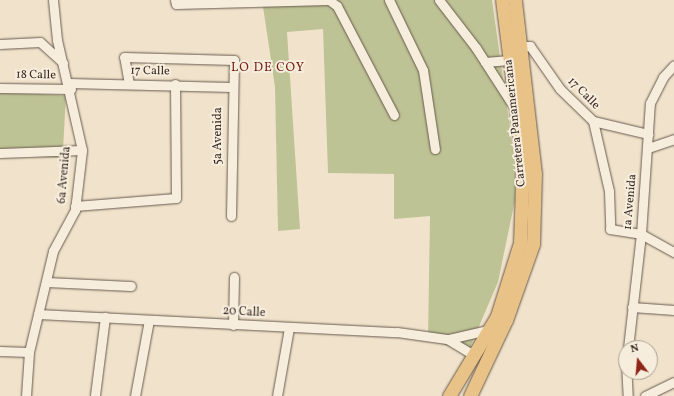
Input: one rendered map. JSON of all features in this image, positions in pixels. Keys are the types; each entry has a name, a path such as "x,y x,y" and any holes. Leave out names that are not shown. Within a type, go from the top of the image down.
{"highway":[{"name":"Carretera Panamericana","path":"449,396 472,354 497,316 520,243 524,209 523,163 502,0"},
{"name":"Carretera Panamericana","path":"470,396 484,372 530,256 535,174 515,0"},
{"path":"479,396 507,339 519,308 530,256"},
{"path":"459,396 489,339 497,316"}],"street":[{"name":"6a Avenida","path":"26,396 29,352 53,251 75,206 82,150 70,86 57,40 53,0"},
{"path":"176,0 176,4 229,1 329,0 337,6 394,115"},
{"path":"389,0 423,70 435,149"},
{"path":"439,0 485,62 515,108"},
{"path":"0,44 40,42 64,64"},
{"name":"17 Calle","path":"520,46 530,46 560,89 593,121 648,134"},
{"name":"5a Avenida","path":"129,84 124,57 231,58 234,60 231,86 231,216"},
{"path":"485,62 509,60"},
{"name":"1a Avenida","path":"629,340 641,234 650,103 663,77 674,65"},
{"name":"17 Calle","path":"70,86 129,84 231,86"},
{"path":"75,206 176,198 175,84"},
{"name":"18 Calle","path":"0,88 70,86"},
{"path":"593,121 609,192 610,229 641,234 674,252"},
{"path":"648,148 674,139"},
{"path":"0,153 82,150"},
{"path":"233,325 234,277"},
{"path":"46,282 131,286"},
{"path":"632,307 674,310"},
{"name":"20 Calle","path":"38,314 290,328 396,332 447,339 487,330"},
{"path":"95,395 105,318"},
{"path":"135,396 150,320"},
{"path":"277,396 290,328"},
{"name":"20 Calle","path":"447,339 472,354"},
{"path":"0,351 29,352"},
{"path":"627,380 628,396"},
{"path":"645,396 674,382"}],"green space":[{"path":"262,0 492,0 515,164 515,200 498,282 468,352 428,340 430,216 394,219 394,174 328,173 323,29 287,32 300,229 278,231 275,87"},
{"path":"0,92 66,95 63,158 0,155"}],"district":[{"name":"LO DE COY","path":"268,68"}]}
